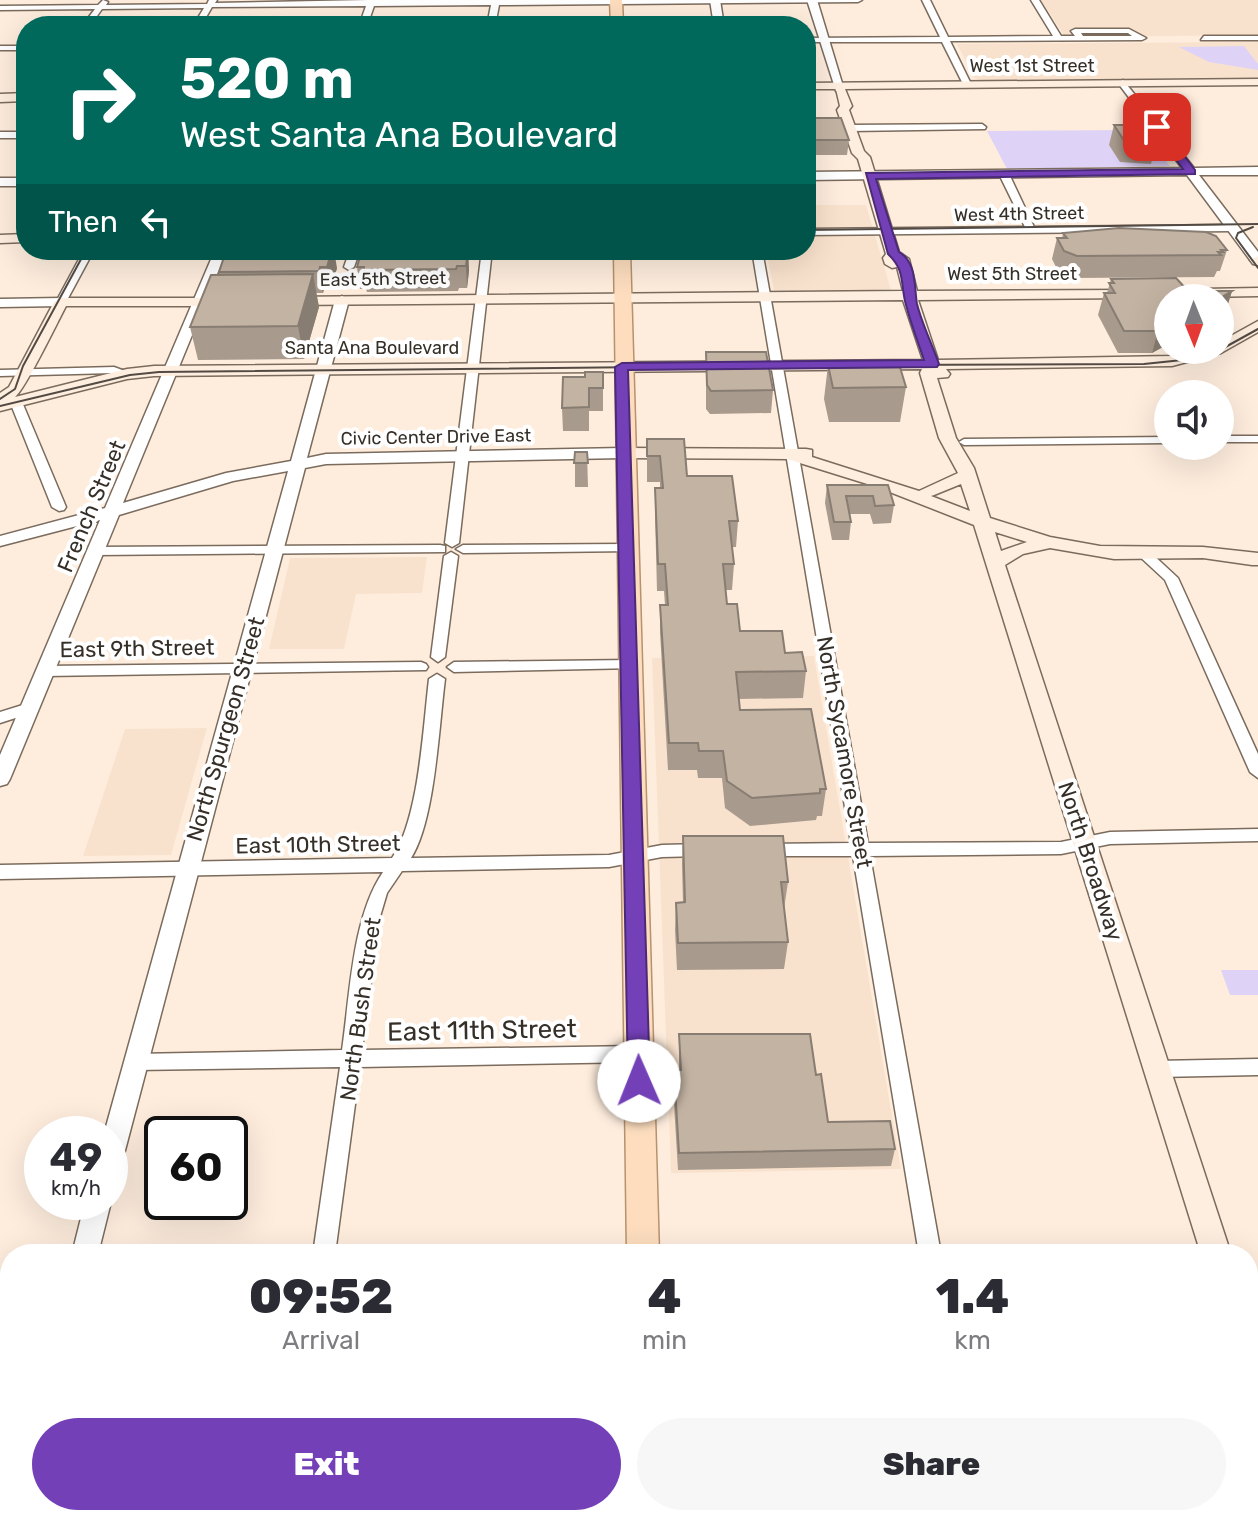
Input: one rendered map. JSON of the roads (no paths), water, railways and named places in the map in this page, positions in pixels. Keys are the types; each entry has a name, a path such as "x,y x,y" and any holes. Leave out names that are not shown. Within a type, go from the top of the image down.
{"main road":[{"name":"West 1st Street","path":"839,88 1258,82"},
{"name":"West 1st Street","path":"816,89 967,84 1258,88"},
{"name":"North Broadway","path":"839,88 846,106 843,110 858,153 864,157 893,254 902,259 911,288 909,295 932,364 942,373 964,442 969,463 966,472"},
{"path":"622,260 623,453 636,856 643,1244"},
{"path":"1234,292 1258,292"},
{"name":"West 5th Street","path":"622,296 1147,293"},
{"name":"East 5th Street","path":"270,301 622,296"},
{"path":"5,402 16,389 22,372 61,302 242,302"},
{"name":"Santa Ana Boulevard","path":"1234,340 1258,326"},
{"name":"Santa Ana Boulevard","path":"5,402 127,374 173,370 1154,363"},
{"name":"North Broadway","path":"932,364 928,373 956,461 966,472 1213,1244"},
{"path":"623,453 812,454 857,464 928,491 959,505 981,521"},
{"path":"792,455 816,466 896,488 957,514 1050,543 1100,552 1145,555 1215,554 1226,550 1258,549"},
{"path":"928,491 966,472"},
{"path":"995,563 1017,550 1050,543"},
{"path":"1215,554 1234,560 1258,559"}],"street":[{"path":"812,0 839,88"},
{"path":"0,8 102,3 858,0"},
{"path":"926,0 967,84"},
{"path":"1035,0 1059,39"},
{"path":"816,40 1126,39 1142,38 1129,31 1075,31 1081,39"},
{"path":"1204,38 1258,38"},
{"path":"1125,86 1258,261"},
{"path":"851,128 982,127"},
{"path":"816,176 1258,171"},
{"path":"1004,174 1031,230"},
{"name":"West 4th Street","path":"816,232 1232,228"},
{"path":"0,303 61,302 84,260"},
{"name":"French Street","path":"0,779 217,260"},
{"path":"349,267 351,260"},
{"path":"438,657 486,260"},
{"name":"North Sycamore Street","path":"759,260 863,850 928,1244"},
{"name":"North Spurgeon Street","path":"121,1116 241,669 301,462 342,300"},
{"path":"0,373 114,370 127,374"},
{"path":"5,402 59,507"},
{"path":"1234,439 1258,439"},
{"path":"964,442 1154,440"},
{"name":"Civic Center Drive East","path":"0,541 159,499 177,500 237,484 250,473 301,462 374,456 623,453"},
{"path":"95,551 627,548"},
{"path":"1145,555 1171,578 1258,772"},
{"path":"1171,578 1176,555"},
{"path":"438,657 451,661 454,667 451,674 437,679 423,674 421,667 425,661 438,657"},
{"path":"454,667 631,665"},
{"name":"East 9th Street","path":"45,671 421,667"},
{"name":"North Bush Street","path":"326,1244 354,1058 370,920 379,891 409,847 420,811 437,679"},
{"path":"0,718 29,708"},
{"name":"East 10th Street","path":"0,872 609,861 662,851 1061,848 1110,838 1258,835"},
{"name":"East 11th Street","path":"135,1062 638,1054"},
{"path":"1157,1069 1258,1067"},
{"path":"88,1244 94,1220"}],"tram line":[{"path":"816,230 1258,224"},
{"path":"1253,227 1238,233 1236,238 1258,268"},
{"path":"0,399 15,389 23,366 81,260"},
{"path":"876,365 1144,364 1192,359 1220,350 1258,329"},
{"path":"0,406 130,375 159,372 848,365"}]}
